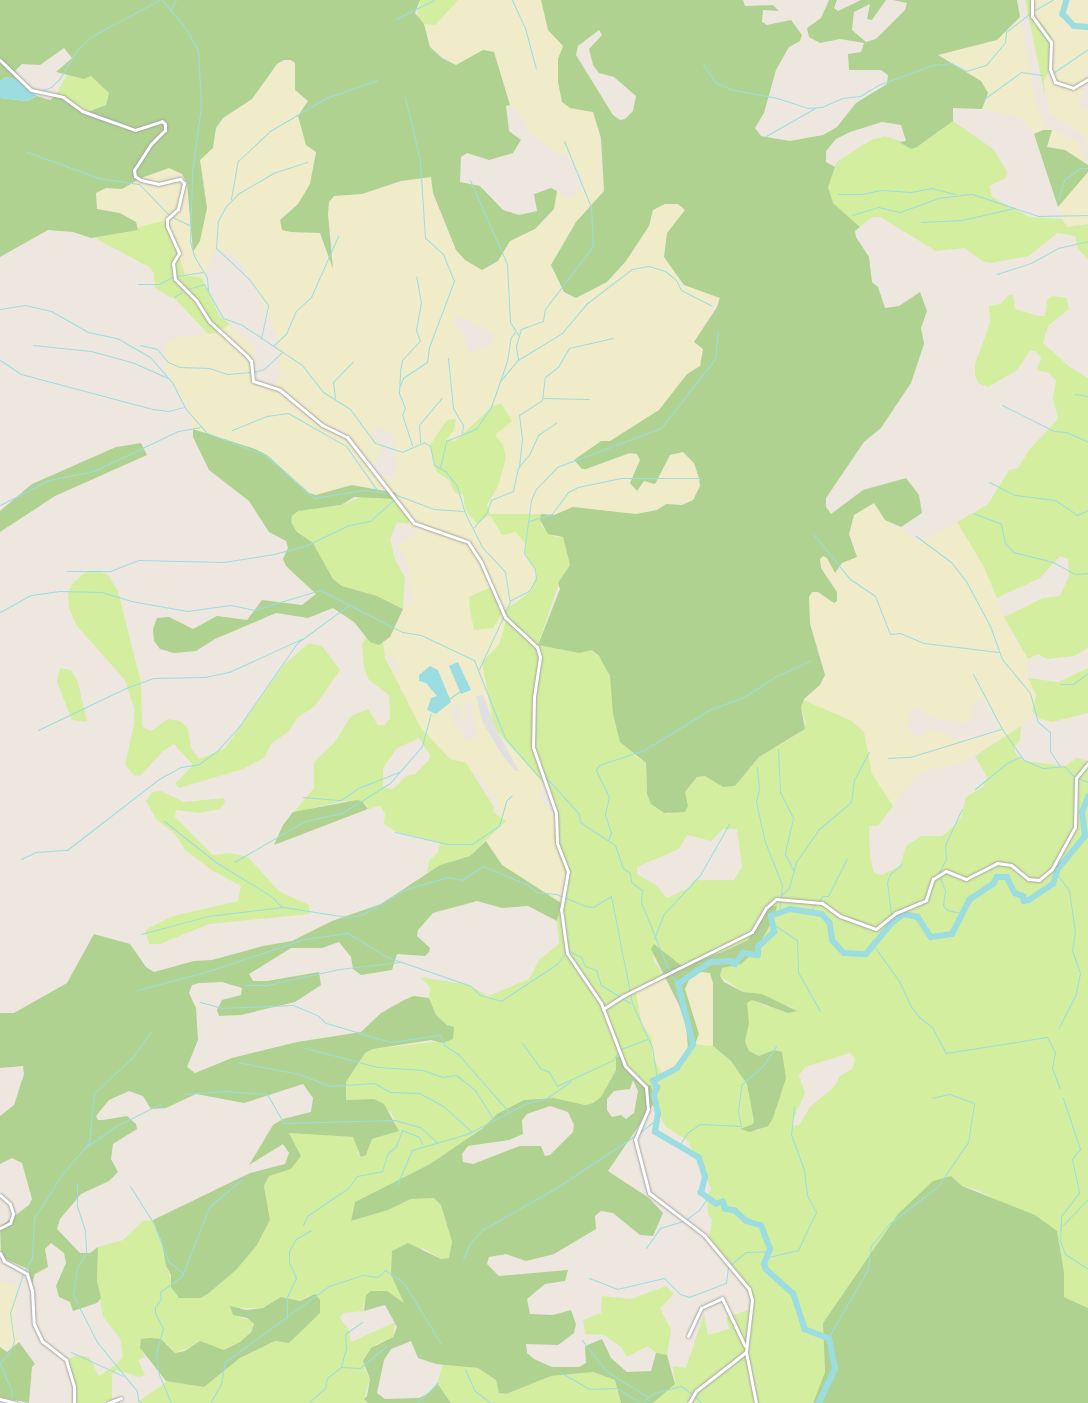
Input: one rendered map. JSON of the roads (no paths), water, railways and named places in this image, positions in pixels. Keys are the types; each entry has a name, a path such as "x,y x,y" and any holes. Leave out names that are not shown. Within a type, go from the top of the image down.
{"street":[{"path":"1032,0 1032,16 1051,42 1050,69 1055,82 1062,86 1076,87 1088,79"},
{"path":"0,60 31,90 63,97 82,111 135,130 162,121 165,124 165,130 151,144 134,170 135,176 141,180 158,184 180,180 184,183 178,209 167,219 167,226 179,253 173,263 175,279 196,300 210,322 247,356 254,381 280,390 322,425 347,437 414,523 468,542 481,562 505,617 531,639 540,657 534,697 533,747 556,813 557,844 568,871 561,910 568,953 603,1009 625,1066 646,1087 648,1109 635,1139 649,1193 704,1235 750,1289 751,1309 746,1350 696,1391 689,1403"},
{"path":"603,1009 622,996 752,932 766,908 776,899 822,902 840,916 876,930 896,913 926,900 933,879 946,871 966,879 997,863 1011,864 1028,879 1039,880 1052,868 1075,827 1076,778 1088,763"},
{"path":"0,1195 10,1204 13,1214 10,1223 0,1228"},
{"path":"0,1253 4,1261 27,1274 32,1290 34,1324 42,1341 66,1360 74,1386 74,1403"},
{"path":"688,1336 701,1308 725,1298 746,1350 756,1403"},
{"path":"108,1403 121,1398"},
{"path":"0,1399 16,1403"}],"water":[{"path":"6,77 19,80 37,96 28,101 0,98 0,81"},
{"path":"458,662 471,690 461,694 449,666"},
{"path":"430,666 438,670 451,702 436,714 427,710 431,698 437,696 426,683 419,681 419,675"}],"waterway":[{"path":"40,91 51,87 60,78 76,51 92,36 159,0"},
{"path":"162,0 185,27 198,50 201,106 192,173 190,241 194,256 207,278 208,290"},
{"path":"171,9 176,0"},
{"path":"396,19 434,0"},
{"path":"512,0 525,28 536,69"},
{"path":"1035,10 1052,0"},
{"path":"1067,0 1063,14 1074,26 1088,27"},
{"path":"703,64 715,82 730,89 777,98 807,108 822,107 842,98 860,96 878,85 933,65 951,63 966,71 986,65 1005,42 1006,32 1030,13"},
{"path":"1053,73 1088,49"},
{"path":"984,99 1021,72 1042,75"},
{"path":"231,199 238,161 270,131 326,98 377,80"},
{"path":"400,386 403,378 427,362 429,347 454,281 443,254 425,238 420,160 405,97"},
{"path":"766,136 815,108"},
{"path":"518,359 516,346 521,329 543,321 545,309 593,246 591,207 564,141"},
{"path":"27,152 99,178 139,184 168,214"},
{"path":"261,339 268,305 250,280 216,248 218,221 226,206 239,193 273,173 307,162"},
{"path":"1058,200 1064,180 1080,168 1088,168"},
{"path":"470,180 507,264 510,322 518,335"},
{"path":"838,194 862,194 881,190 911,192 931,188 955,194"},
{"path":"852,215 878,207 900,212 938,198 972,194 1038,216 1088,215"},
{"path":"921,222 962,220 1014,208"},
{"path":"172,217 189,225"},
{"path":"273,346 286,334 296,311 311,297 338,236"},
{"path":"997,274 1031,263 1058,248 1088,241"},
{"path":"501,380 518,360 562,333 586,304 632,269 649,266 665,271 676,280 681,290 711,305"},
{"path":"177,276 203,272"},
{"path":"138,284 159,284 174,276"},
{"path":"412,445 402,415 405,408 399,393 402,360 420,341 416,330 421,303 416,276"},
{"path":"188,289 204,284 223,318 242,325 302,365 323,392 350,409 375,443 402,452 424,442 430,446 434,465 445,471 457,486 464,511 482,547 505,572 510,602 479,669"},
{"path":"174,297 182,292"},
{"path":"0,309 25,305 51,311 88,332 117,338 150,357 172,382 185,408 207,433 265,455 314,498 363,490 388,493"},
{"path":"511,600 529,591 536,579 535,569 524,553 531,500 536,489 557,467 661,428 715,359 718,331"},
{"path":"440,468 446,441 476,429 491,407 507,361 511,337 515,332"},
{"path":"519,467 522,439 519,415 542,400 545,377 558,367 569,348 613,338"},
{"path":"33,345 91,351 134,363 168,378"},
{"path":"140,345 157,349 168,362 180,367 209,368 228,374 250,372"},
{"path":"253,372 264,369 282,352"},
{"path":"448,358 453,408 463,425 462,433"},
{"path":"0,360 21,374 153,409 168,411 184,407"},
{"path":"335,398 333,382 352,362"},
{"path":"1075,394 1088,396"},
{"path":"420,442 419,425 442,398"},
{"path":"543,398 589,399"},
{"path":"1002,405 1054,431 1066,432 1088,442"},
{"path":"232,430 267,416 288,413 346,446 377,490"},
{"path":"474,527 487,512 491,500 513,491 518,468 530,453 538,435 556,423"},
{"path":"0,505 49,480 94,471 178,431 200,427"},
{"path":"529,521 552,514 568,492 578,487 621,478 701,478"},
{"path":"989,482 1015,495 1055,500 1077,515 1088,510"},
{"path":"394,494 434,509 463,511"},
{"path":"67,571 110,571 138,560 223,562 274,554 307,545 349,525 370,521 393,500"},
{"path":"973,513 1001,524 1005,543 1013,552 1053,562 1075,574 1088,573"},
{"path":"813,534 850,579 875,596 890,634 900,633 924,643 998,652"},
{"path":"916,536 951,562 966,581 990,626 1002,659 1030,693 1038,722 1050,732 1050,751 1059,765"},
{"path":"0,612 31,595 60,591 102,592 131,601 187,611 231,605 254,610 320,590 402,632 421,635 474,660 505,738 539,777"},
{"path":"21,859 36,852 67,850 159,779 181,767 199,764 217,751 238,728 297,643 349,605"},
{"path":"38,730 126,688 153,678 205,677 229,672 301,639"},
{"path":"608,840 611,833 605,814 609,797 596,770 599,765 644,750 711,709 744,697 775,677 811,660"},
{"path":"1060,684 1073,684 1088,673"},
{"path":"973,674 1002,729 1024,760 1043,768 1064,766 1075,778"},
{"path":"449,699 460,691"},
{"path":"234,862 305,821 342,813 390,783 422,746 431,713"},
{"path":"888,758 910,757 1001,729"},
{"path":"778,749 780,792 793,818 785,854 793,870"},
{"path":"781,895 789,888 796,862 818,830 851,802 854,780 869,752"},
{"path":"975,789 1007,763 1020,757"},
{"path":"757,767 759,789 756,802 765,842 782,885 779,914"},
{"path":"303,797 341,800 358,788 399,772"},
{"path":"544,775 579,814 580,822 615,845 623,868 630,873 631,882 642,890 641,902 669,971"},
{"path":"1078,778 1088,782"},
{"path":"395,832 448,844 472,844 499,826 506,801 512,795"},
{"path":"819,1403 835,1369 829,1339 805,1330 793,1294 766,1270 764,1264 770,1249 761,1226 746,1221 735,1211 725,1209 723,1202 716,1204 701,1193 705,1177 699,1158 655,1132 658,1114 654,1095 657,1088 653,1081 677,1068 693,1045 678,984 711,962 731,961 735,964 743,953 758,955 758,947 774,932 771,916 790,909 822,914 830,923 833,941 844,953 866,954 892,923 904,914 918,917 931,937 952,934 969,900 993,884 997,877 1007,877 1015,893 1023,896 1024,901 1029,900 1053,884 1058,869 1085,836 1082,812 1088,797"},
{"path":"938,874 946,859 945,845 962,809"},
{"path":"164,821 217,863 271,896 282,907"},
{"path":"654,939 663,915 700,875 729,824"},
{"path":"819,901 822,896 828,896 847,858"},
{"path":"891,914 887,882 890,874 902,864"},
{"path":"141,934 208,916 283,907 347,917 361,915 404,890 447,877 462,880 483,866 528,885 536,892 556,894 585,906 593,907 611,896 632,1003 652,1047 657,1078"},
{"path":"1056,873 1069,890 1075,932 1072,950 1080,973 1076,994 1059,1028"},
{"path":"940,877 945,891 943,905 947,910 961,913"},
{"path":"810,911 816,904"},
{"path":"895,916 899,917"},
{"path":"773,924 797,940 798,972 820,1011"},
{"path":"137,990 202,973 305,939 348,933 387,957 471,986 480,995 501,1001 557,964 565,953"},
{"path":"874,946 899,981 910,1005 919,1017 932,1027 946,1053 1047,1037 1055,1052 1052,1068 1060,1089"},
{"path":"569,951 581,957 585,966 596,970 601,985 630,1003"},
{"path":"244,985 267,985 339,969 400,962"},
{"path":"671,975 678,984"},
{"path":"200,1002 222,1008 293,1005 317,1015 326,1023 390,1042 440,1035 444,1045 458,1054 509,1112"},
{"path":"25,1271 32,1257 34,1218 62,1174 89,1143 94,1093 133,1057 151,1031"},
{"path":"621,1049 647,1039"},
{"path":"522,1043 540,1068 549,1072 557,1086 613,1060 618,1052"},
{"path":"679,1146 687,1133 700,1124 741,1126 738,1111 741,1085 763,1066 776,1046"},
{"path":"305,1048 378,1067 423,1070 442,1077 456,1075 475,1090 494,1121"},
{"path":"237,1062 299,1074 330,1086 374,1083 390,1092 419,1093 442,1105 472,1132"},
{"path":"397,1185 412,1150 467,1134 527,1103 547,1098 571,1081"},
{"path":"184,1094 224,1091 267,1094 284,1123 395,1120 420,1127 438,1143"},
{"path":"828,1338 868,1269 871,1246 889,1224 938,1186 968,1142 974,1103 949,1094 932,1098"},
{"path":"1063,1098 1080,1149 1072,1159 1079,1193 1061,1216 1060,1241 1065,1254 1088,1269"},
{"path":"86,1147 116,1126 162,1103"},
{"path":"768,1257 798,1250 816,1212 807,1195 804,1170 791,1135 794,1106"},
{"path":"639,1133 657,1119"},
{"path":"303,1225 307,1216 348,1188 357,1176 382,1171 388,1153 396,1146 402,1130 419,1137 422,1144"},
{"path":"463,1259 470,1243 482,1230 556,1188 636,1135"},
{"path":"171,1403 159,1375 156,1353 163,1328 155,1313 155,1307 161,1299 160,1292 182,1276 209,1207 242,1179"},
{"path":"77,1183 77,1206 85,1230 86,1252 77,1268 73,1295 97,1342 137,1391 138,1400 142,1403"},
{"path":"130,1186 154,1224 168,1261 183,1273"},
{"path":"687,1219 699,1210 708,1197"},
{"path":"1063,1225 1088,1199"},
{"path":"646,1248 660,1228 683,1221"},
{"path":"287,1318 287,1297 296,1278 289,1262 289,1251 296,1239 311,1230"},
{"path":"731,1264 746,1252 770,1251"},
{"path":"589,1278 617,1289 664,1278 680,1294 689,1297 726,1283 728,1267"},
{"path":"210,1403 221,1384 225,1362 329,1286 363,1275 378,1277 385,1270 404,1283 441,1344"},
{"path":"0,1363 11,1350 14,1341 10,1313 23,1274"},
{"path":"341,1366 346,1349 345,1334 362,1322"},
{"path":"582,1340 606,1371 648,1397"},
{"path":"308,1403 325,1388 327,1378 341,1367 360,1368 387,1345"},
{"path":"71,1352 123,1376"},
{"path":"0,1364 12,1392 11,1400"},
{"path":"465,1369 475,1391 491,1403"},
{"path":"560,1372 590,1389 617,1388 641,1403"},
{"path":"417,1403 438,1383"},
{"path":"642,1403 653,1393 681,1386 692,1394"},
{"path":"695,1396 701,1403"},
{"path":"356,1403 379,1403"}]}
